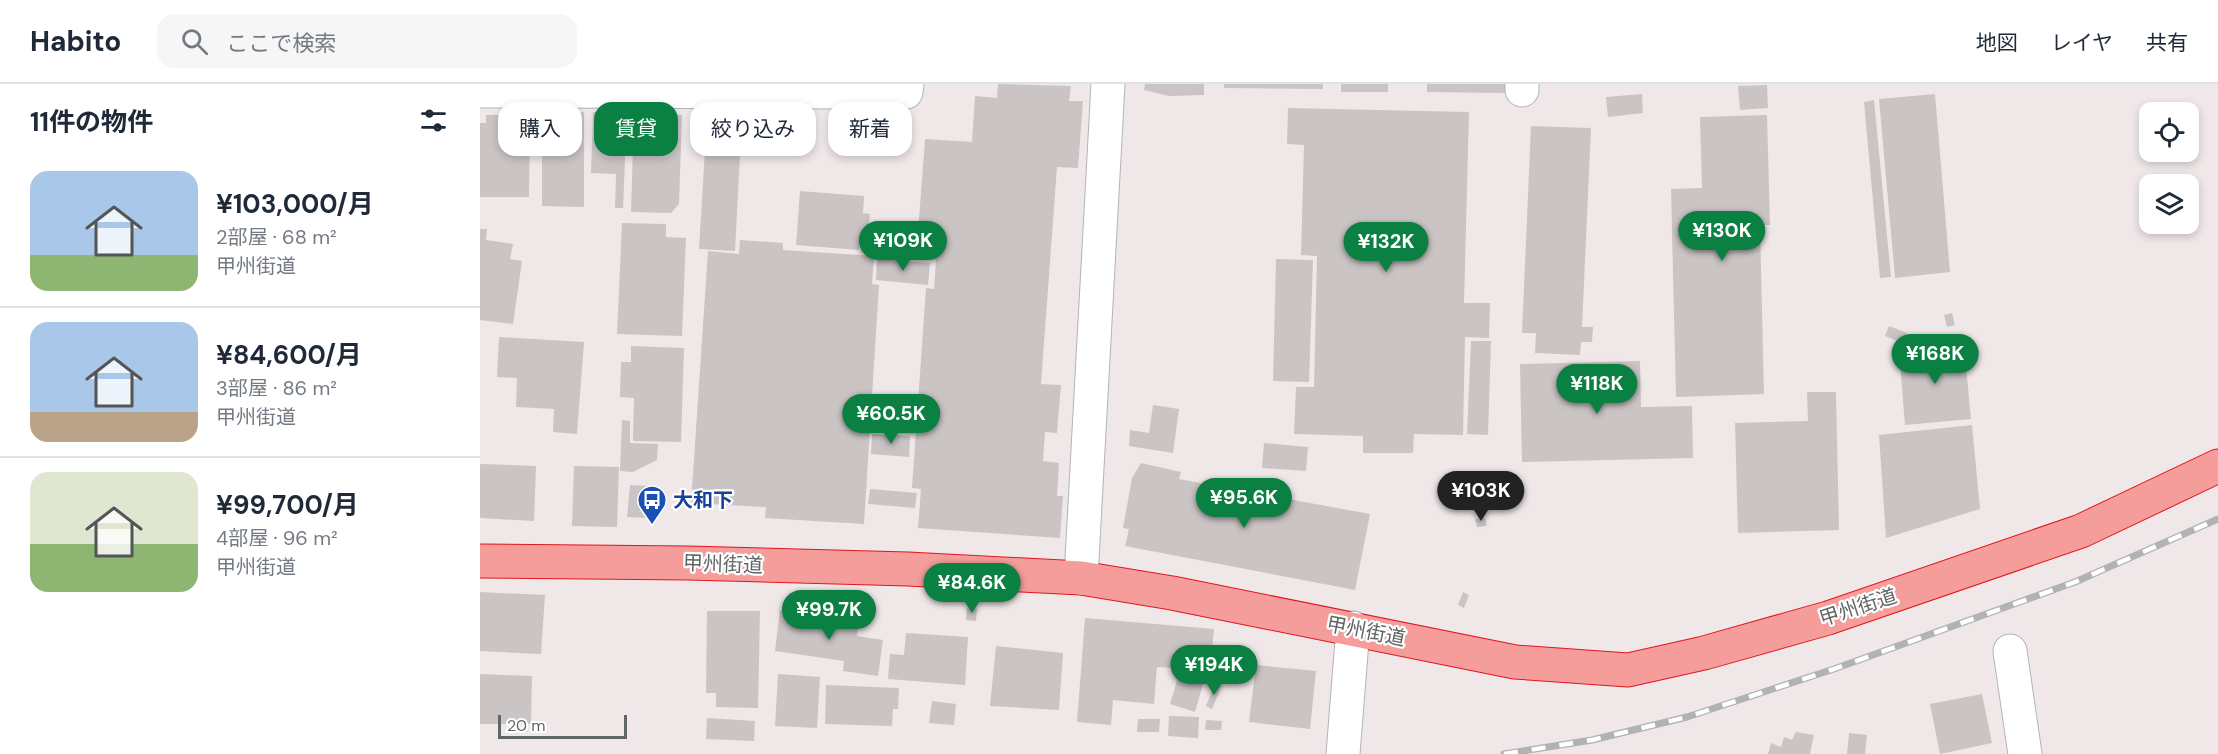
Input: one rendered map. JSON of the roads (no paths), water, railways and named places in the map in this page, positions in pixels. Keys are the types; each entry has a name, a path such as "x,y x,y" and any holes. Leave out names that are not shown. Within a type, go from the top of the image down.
{"highway":[{"name":"甲州街道","path":"480,561 700,563 1082,578 1172,592 1515,662 1628,670 1704,654 1828,618 2070,535 2218,466"}],"street":[{"path":"480,91 631,88 906,92 907,84"},
{"path":"1082,578 1108,84"},
{"path":"1343,754 1353,628"},
{"path":"2010,651 2025,754"}],"railway":[{"path":"1504,754 1592,740 1687,717 1834,669 2075,582 2218,519"}],"place":[{"name":"大和下","path":"652,526"}]}
